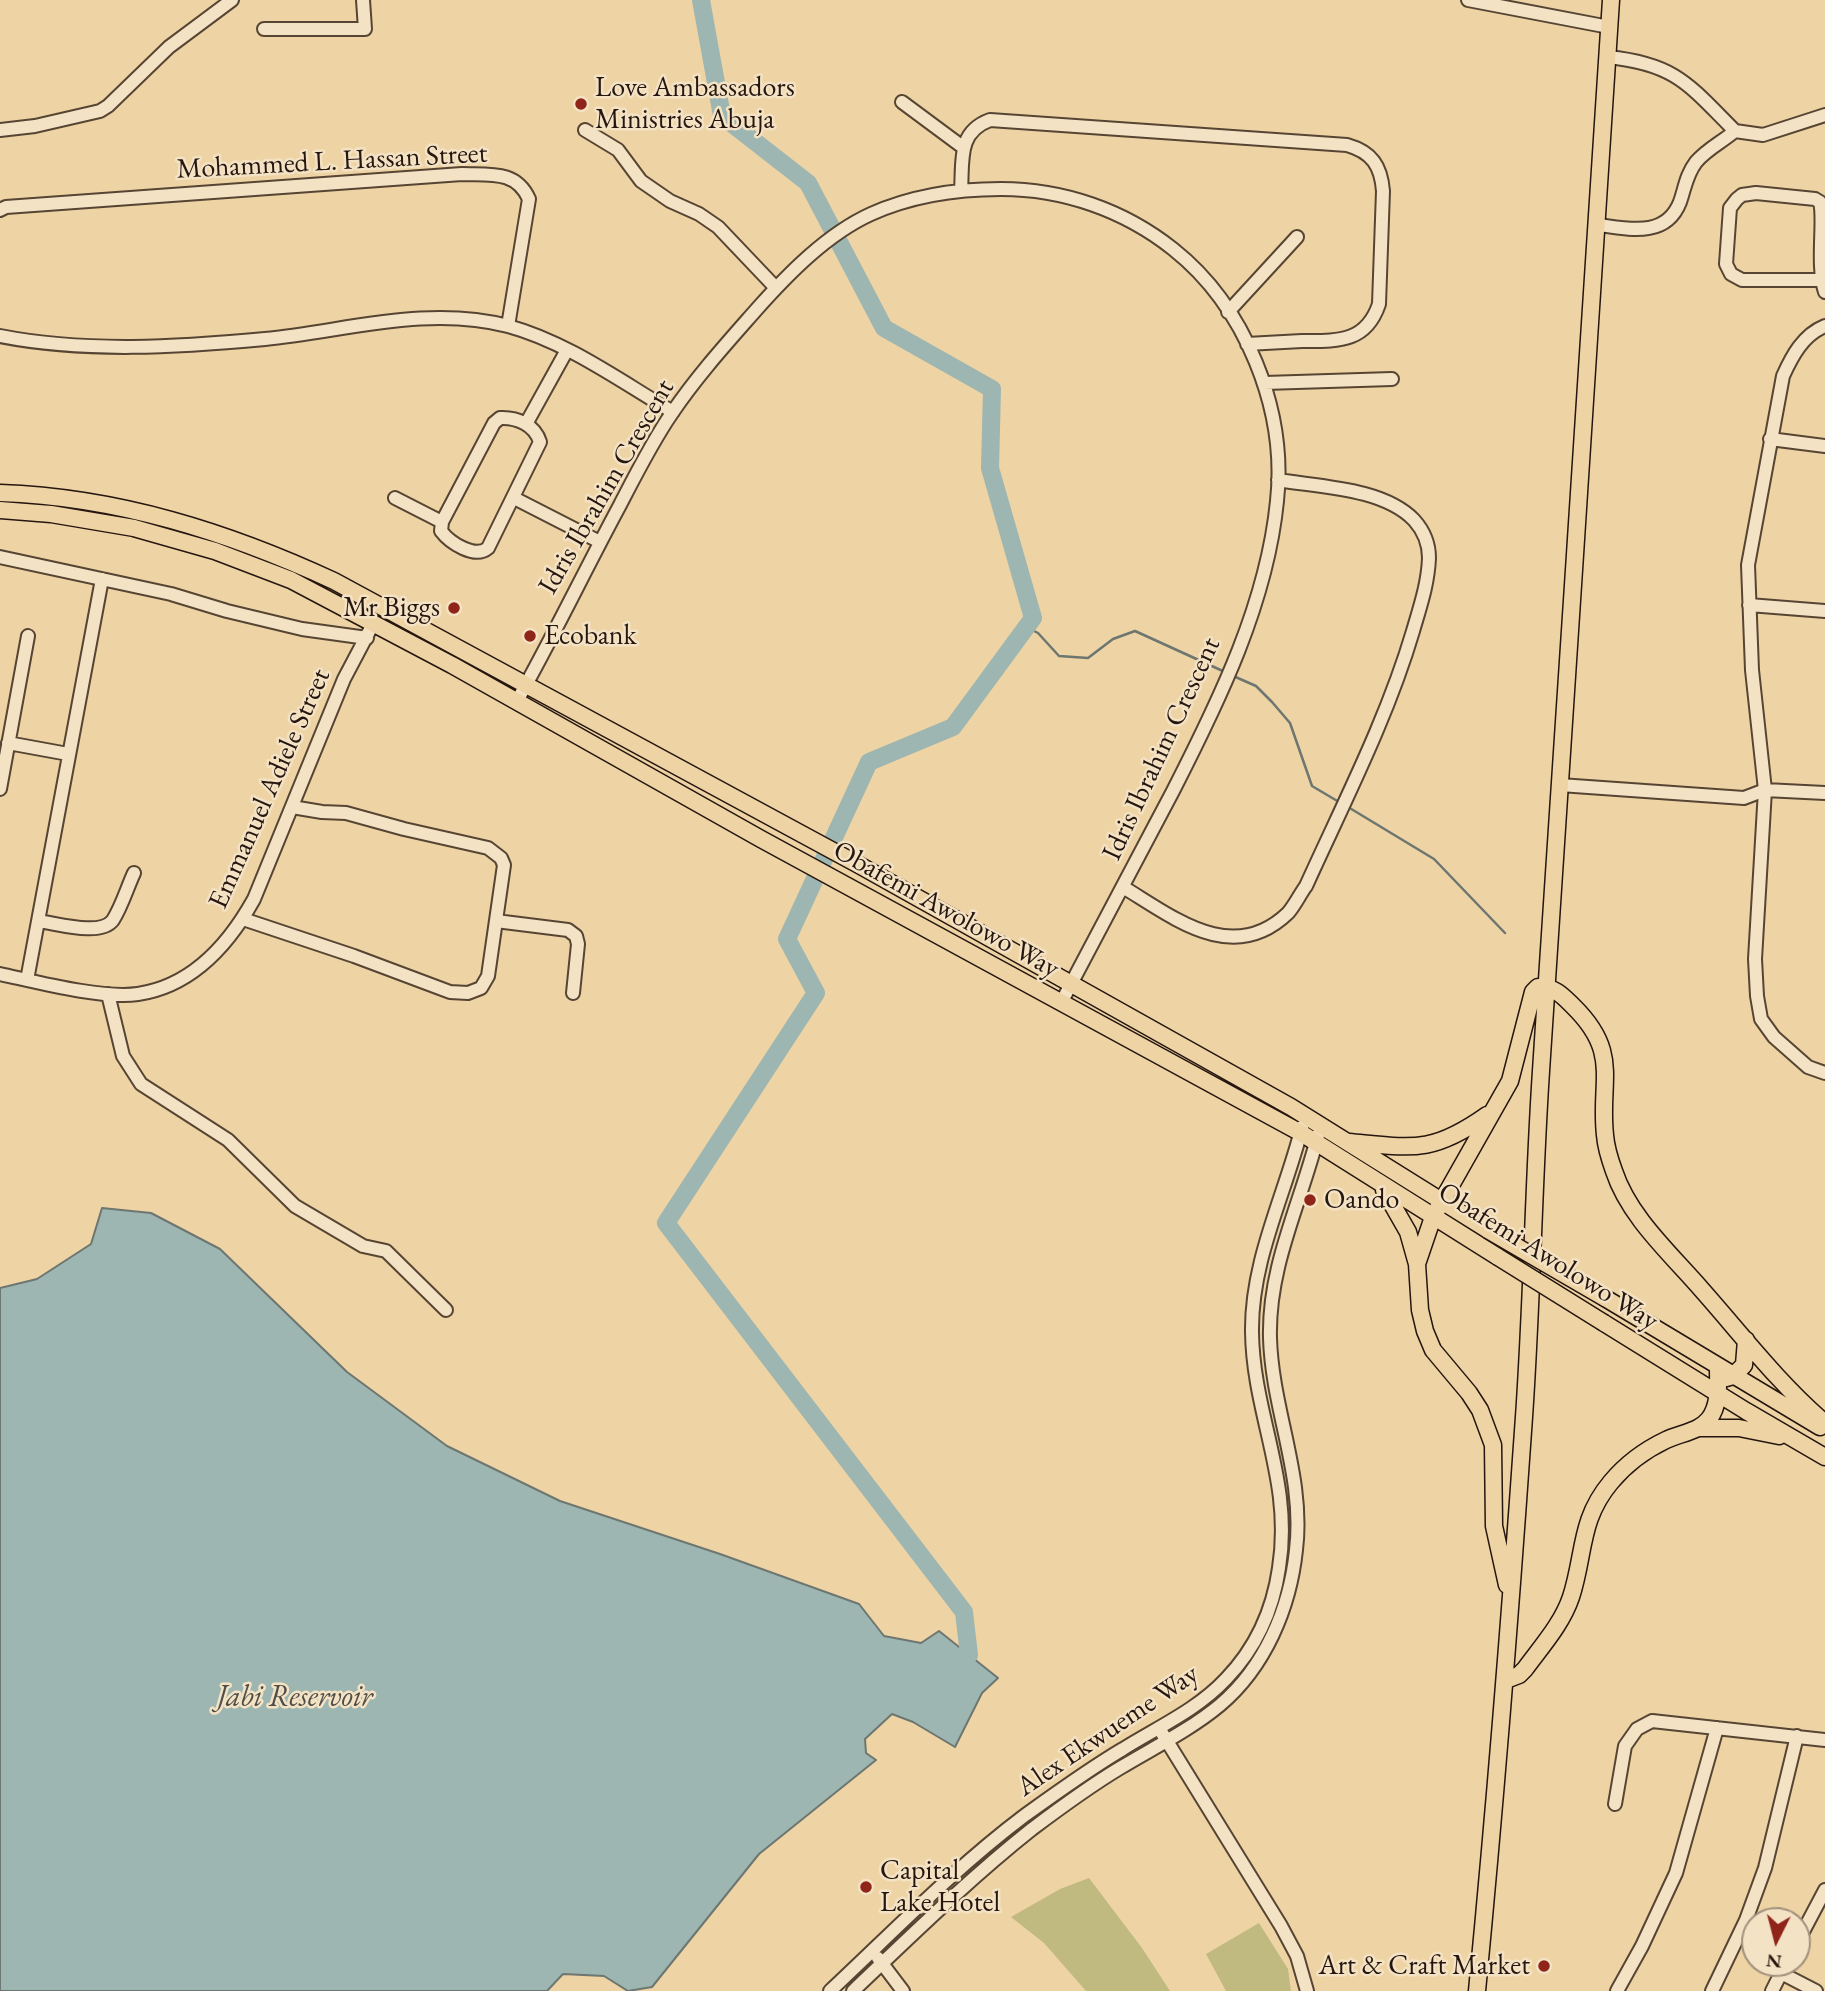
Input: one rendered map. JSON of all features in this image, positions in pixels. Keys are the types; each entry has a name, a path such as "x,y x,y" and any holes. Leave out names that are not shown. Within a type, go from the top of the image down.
{"main road":[{"path":"1477,1991 1506,1680 1524,1429 1541,1073 1599,225 1611,0"},
{"name":"Obafemi Awolowo Way","path":"0,493 113,505 182,522 245,543 334,581 859,865 1305,1116 1488,1230 1605,1298 1722,1379 1790,1437 1825,1457"},
{"name":"Obafemi Awolowo Way","path":"0,510 94,521 185,542 291,580 370,631 516,701 761,839 1301,1133 1689,1376 1722,1379 1825,1429"},
{"path":"1417,1264 1433,1217 1510,1081 1532,992 1538,987 1547,987 1563,995 1578,1011 1598,1041 1606,1075 1604,1133 1607,1150 1626,1199 1746,1340 1798,1398 1825,1423"},
{"path":"1346,1142 1424,1147 1463,1132 1494,1110"},
{"path":"1378,1182 1392,1200 1404,1224 1417,1264 1424,1331 1433,1350 1480,1410 1493,1445 1494,1526 1510,1595"},
{"path":"1506,1680 1520,1675 1562,1617 1571,1596 1588,1520 1610,1483 1626,1465 1644,1453 1667,1439 1698,1428 1709,1420 1722,1379 1744,1365 1746,1340"},
{"path":"1698,1428 1739,1428 1790,1437"}],"street":[{"path":"0,130 35,126 100,111 169,47 232,0"},
{"path":"264,29 365,29 363,0"},
{"path":"1468,0 1609,27"},
{"path":"1608,57 1637,60 1673,73 1692,87 1735,131 1763,135 1825,115"},
{"path":"902,102 964,148"},
{"path":"961,191 964,148 969,134 977,125 990,120 1347,145 1370,155 1382,176 1379,304 1374,318 1352,337 1336,341 1247,344"},
{"path":"585,130 618,150 641,181 670,201 699,214 718,227 776,288"},
{"path":"1599,225 1647,230 1666,222 1679,204 1685,180 1696,162 1735,131"},
{"name":"Mohammed L. Hassan Street","path":"0,210 6,207 462,174 495,175 523,185 529,199 508,326"},
{"name":"Idris Ibrahim Crescent","path":"516,701 648,453 673,412 715,358 776,288 812,253 867,216 910,201 981,189 1032,191 1074,199 1108,210 1156,235 1200,274 1228,312 1255,357 1265,383 1276,435 1277,502 1261,582 1217,703 1061,1003"},
{"path":"1756,193 1815,199 1820,202 1824,214 1823,286 1742,280 1731,274 1726,264 1730,208 1737,199 1742,195 1756,193"},
{"path":"1228,312 1297,237"},
{"path":"0,336 85,346 153,346 266,339 413,318 467,318 508,326 543,338 673,412"},
{"path":"1825,326 1816,330 1794,352 1783,376 1748,565 1753,683 1765,790 1755,959 1757,996 1761,1019 1774,1037 1808,1067 1825,1073"},
{"path":"526,424 567,350"},
{"path":"1265,383 1392,379"},
{"path":"500,418 511,418 526,424 537,431 540,442 488,548 476,553 446,537 442,531 442,522 494,423 500,418"},
{"path":"1770,439 1825,446"},
{"path":"1123,887 1205,933 1248,937 1269,929 1290,911 1306,886 1391,699 1427,582 1429,555 1425,536 1415,521 1397,506 1368,495 1278,480"},
{"path":"395,498 442,522"},
{"path":"514,498 600,542"},
{"path":"0,557 171,594 302,629 370,631"},
{"path":"27,979 102,579"},
{"path":"1749,605 1825,611"},
{"name":"Emmanuel Adiele Street","path":"0,974 108,994 137,994 167,987 192,972 216,952 243,919 254,899 344,679 370,631"},
{"path":"0,789 29,636"},
{"path":"8,743 68,754"},
{"path":"1560,785 1744,798 1765,790 1825,793"},
{"path":"243,919 450,992 468,993 481,988 488,976 504,865 501,858 488,848 346,813 292,807"},
{"path":"38,920 92,929 104,927 112,921 134,873"},
{"path":"496,921 568,930 576,936 578,944 572,993"},
{"path":"108,994 123,1056 141,1084 228,1139 295,1206 363,1246 386,1251 446,1310"},
{"name":"Alex Ekwueme Way","path":"853,1991 982,1871 1033,1829 1116,1771 1213,1693 1238,1666 1262,1629 1276,1586 1283,1521 1278,1473 1255,1366 1252,1310 1259,1268 1305,1116"},
{"name":"Alex Ekwueme Way","path":"830,1991 971,1860 1024,1816 1123,1749 1163,1734 1220,1705 1249,1674 1272,1637 1287,1595 1297,1548 1296,1496 1287,1436 1276,1391 1270,1317 1281,1253 1320,1126"},
{"path":"1615,1804 1625,1746 1637,1729 1651,1721 1825,1740"},
{"path":"1617,1991 1642,1946 1676,1873 1717,1728"},
{"path":"1163,1734 1282,1926 1297,1956 1307,1991"},
{"path":"1712,1991 1745,1920 1765,1868 1797,1736"},
{"path":"1811,1916 1825,1890"},
{"path":"873,1951 903,1991"},
{"path":"1797,1977 1816,1991"}],"shaded area":[{"path":"1089,1878 1142,1948 1170,1991 1086,1991 1044,1943 1011,1917 1060,1889"},
{"path":"1259,1923 1288,1969 1291,1991 1226,1991 1206,1954"}],"water":[{"name":"Jabi Reservoir","path":"102,1208 151,1213 220,1249 347,1372 447,1446 560,1501 859,1604 884,1636 921,1643 939,1631 998,1678 982,1693 955,1747 913,1722 892,1714 865,1739 866,1753 876,1760 759,1854 652,1987 628,1991 604,1976 563,1974 547,1991 0,1991 0,1288 37,1279 91,1244"}],"waterway":[{"path":"701,0 722,116 808,183 884,328 992,389 990,468 1033,618 953,727 869,762 787,939 816,993 666,1223 964,1612 969,1655"},
{"path":"1026,627 1038,633 1059,656 1088,658 1113,639 1135,631 1225,672"},
{"path":"1231,675 1256,686 1290,723 1312,786 1339,802"},
{"path":"1348,807 1434,859 1505,933"}],"place":[{"name":"Love Ambassadors Ministries Abuja","path":"581,104"},
{"name":"Mr Biggs","path":"454,608"},
{"name":"Ecobank","path":"530,636"},
{"name":"Oando","path":"1310,1200"},
{"name":"Capital Lake Hotel","path":"866,1887"},
{"name":"Art & Craft Market","path":"1544,1966"}]}
